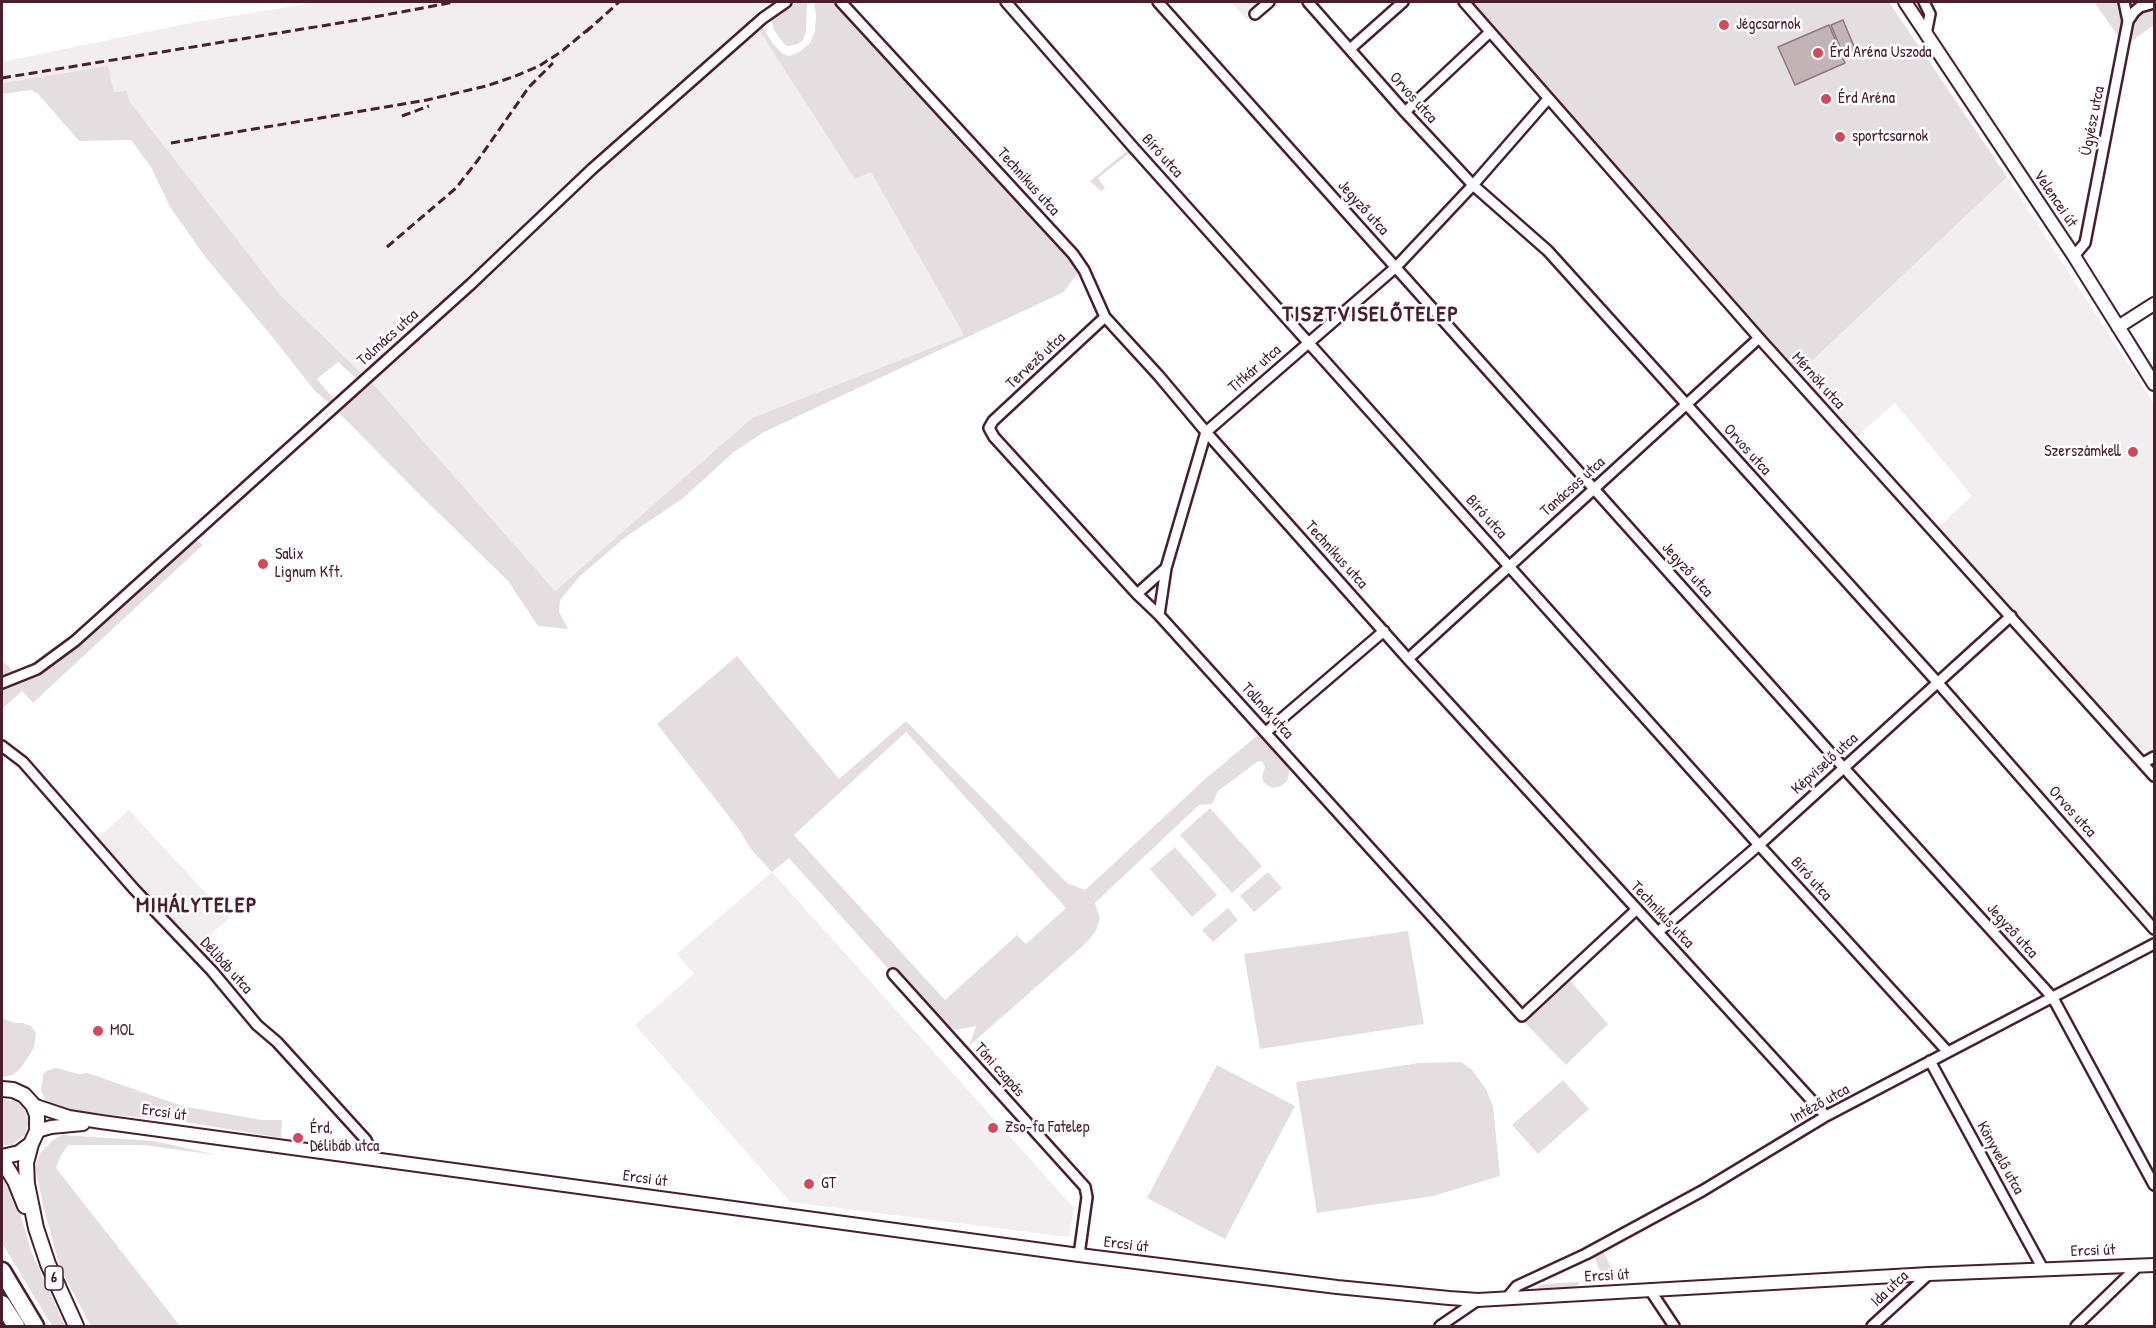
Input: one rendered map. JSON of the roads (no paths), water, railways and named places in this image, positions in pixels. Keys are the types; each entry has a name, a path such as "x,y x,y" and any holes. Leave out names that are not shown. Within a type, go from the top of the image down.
{"highway":[{"path":"2,1270 35,1326"},
{"path":"2,1304 16,1326"}],"main road":[{"name":"Velencei út","path":"1905,2 2074,256 2154,384"},
{"path":"2118,327 2154,304"},
{"path":"2,1089 18,1092 33,1105"},
{"name":"Ercsi út","path":"33,1105 61,1114 101,1122 1079,1256 1337,1287 1479,1300 1929,1274 2154,1265"},
{"name":"6","path":"33,1105 37,1115 34,1137 26,1163 27,1184 36,1228"},
{"name":"Ercsi út","path":"34,1137 51,1127 101,1122"},
{"name":"6","path":"34,1137 19,1154 2,1158 36,1228 48,1264 76,1326"}],"street":[{"name":"Tolmács utca","path":"2,683 37,669 75,641 471,284 592,169 763,18 786,2"},
{"name":"Technikus utca","path":"842,2 1073,254 1084,270 1105,317 1206,432 1408,659 1826,1116"},
{"name":"Bíró utca","path":"1006,2 1759,845 1947,1051"},
{"name":"Jegyző utca","path":"1158,2 1843,767 2054,998 2154,1185"},
{"path":"1255,14 1269,2"},
{"name":"Orvos utca","path":"1308,2 1405,112 1473,184 1548,251 1938,683 2154,928"},
{"path":"1350,49 1403,2"},
{"name":"Mérnök utca","path":"1464,2 1759,338 2154,776"},
{"path":"1924,2 1930,14 1926,34"},
{"path":"2124,2 2128,21"},
{"path":"2128,21 2140,7 2154,3"},
{"name":"Ügyész utca","path":"2074,256 2085,243 2128,21"},
{"path":"1405,112 1490,32"},
{"name":"Titkár utca","path":"1206,432 1396,267 1548,99"},
{"name":"Tervező utca","path":"989,428 993,420 1105,317"},
{"name":"Tanácsos utca","path":"1408,659 1759,338"},
{"name":"Tollnok utca","path":"989,428 994,437 1266,732 1522,1016 1637,909"},
{"path":"1159,615 1166,568 1206,432"},
{"path":"1137,594 1166,568"},
{"name":"Képviselő utca","path":"1658,932 1759,845 2011,616"},
{"path":"1266,732 1384,631"},
{"name":"Délibáb utca","path":"2,746 23,762 134,889 366,1140 371,1152 370,1158"},
{"path":"2143,763 2154,757"},
{"name":"Intéző utca","path":"1507,1298 1518,1286 1586,1254 1702,1191 1826,1116 2154,944"},
{"name":"Tóni csapás","path":"892,974 1084,1186 1087,1197 1079,1256"},
{"name":"Könyvelő utca","path":"1930,1061 2043,1269"},
{"path":"2076,1326 2138,1266"},
{"name":"Ida utca","path":"1872,1326 1929,1274"},
{"path":"1650,1290 1674,1326"},
{"path":"1440,1326 1479,1300"}],"railway":[{"path":"2,78 455,2"},
{"path":"586,32 619,2"},
{"path":"171,143 427,100 486,86 539,66 561,52 592,26"},
{"path":"387,247 456,188 529,87 553,63"},
{"path":"402,116 429,106"}],"place":[{"name":"Jégcsarnok","path":"1724,25"},
{"name":"Érd Aréna Uszoda","path":"1818,53"},
{"name":"Érd Aréna","path":"1826,99"},
{"name":"sportcsarnok","path":"1840,137"},
{"name":"Szerszámkell","path":"2133,452"},
{"name":"Salix Lignum Kft.","path":"263,564"},
{"name":"MOL","path":"98,1031"},
{"name":"Zso-fa Fatelep","path":"993,1128"},
{"name":"Érd, Délibáb utca","path":"298,1138"},
{"name":"GT","path":"809,1184"}],"district":[{"name":"TISZTVISELŐTELEP","path":"1371,315"},
{"name":"MIHÁLYTELEP","path":"197,906"}]}
